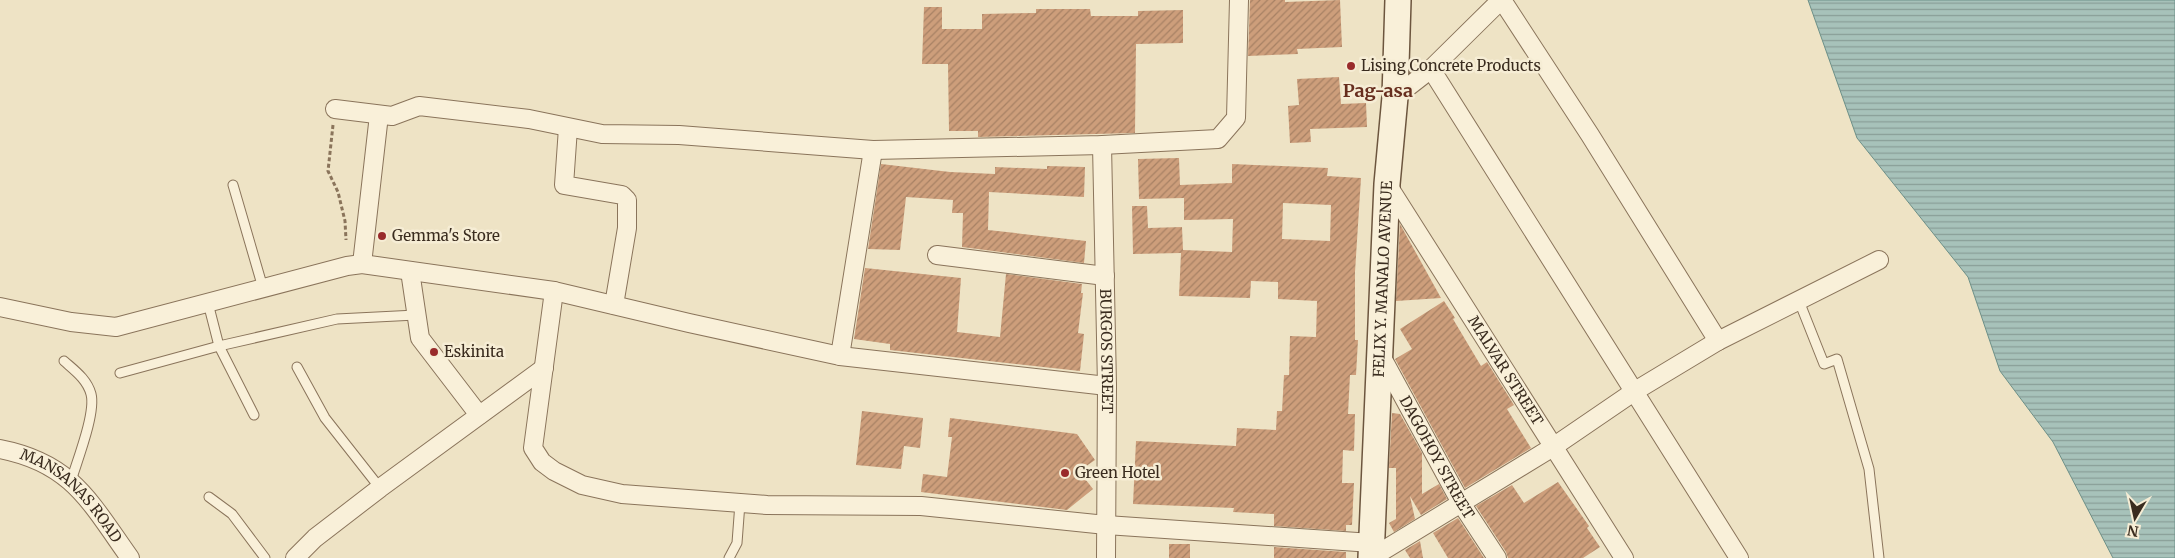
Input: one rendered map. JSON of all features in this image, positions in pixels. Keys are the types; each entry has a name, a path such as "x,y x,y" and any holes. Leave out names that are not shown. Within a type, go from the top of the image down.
{"main road":[{"name":"FELIX Y. MANALO AVENUE","path":"1371,553 1387,184 1394,97 1398,0"}],"street":[{"path":"335,109 392,116 419,106 528,119 602,134 679,135 873,150 1102,145 1218,139 1236,118 1239,0"},
{"path":"1394,97 1431,69 1501,0 1590,135 1718,341"},
{"path":"1431,69 1739,558"},
{"path":"354,265 379,115"},
{"path":"568,128 564,185 622,195 627,200 627,228 614,305"},
{"name":"BURGOS STREET","path":"1102,145 1105,276 1106,558"},
{"path":"840,356 873,150"},
{"name":"MALVAR STREET","path":"1387,184 1624,558"},
{"path":"937,255 1105,276"},
{"path":"554,291 533,448 542,462 554,471 582,484 622,494 766,505 921,506 1371,553 1461,503 1553,447 1635,391 1718,341 1880,260"},
{"path":"0,307 71,322 116,327 354,265 554,291 840,356 1106,386"},
{"path":"410,271 420,338 479,415"},
{"name":"DAGOHOY STREET","path":"1380,354 1461,503 1497,558"},
{"path":"295,558 315,538 380,488 544,368"},
{"name":"MANSANAS ROAD","path":"0,449 30,456 51,466 72,481 88,498 130,558"}],"lane":[{"path":"233,185 264,288"},
{"path":"1799,301 1824,364 1837,359 1869,469 1879,558"},
{"path":"208,303 219,346 254,415"},
{"path":"120,373 219,346 337,319 416,315"},
{"path":"64,361 81,376 91,394 91,412 72,481"},
{"path":"297,367 325,418 380,488"},
{"path":"209,497 232,514 265,558"},
{"path":"729,558 738,543 740,503"}],"path":[{"path":"335,109 328,171 338,192 354,265"}],"water":[{"path":"1808,0 2175,0 2175,558 2113,558 2053,442 2000,371 1968,277 1857,138"}],"building":[{"path":"1250,0 1285,0 1285,2 1340,0 1342,47 1297,49 1298,54 1248,56"},
{"path":"924,7 942,7 942,29 982,29 982,14 1036,13 1036,9 1090,9 1091,16 1138,16 1138,11 1183,10 1183,43 1136,44 1135,133 978,137 978,131 949,131 948,64 922,64"},
{"path":"1339,77 1341,104 1366,103 1367,127 1310,129 1311,142 1290,143 1288,106 1299,105 1297,79"},
{"path":"1179,158 1180,185 1232,183 1232,164 1328,168 1327,176 1361,178 1355,272 1355,340 1358,340 1356,375 1350,375 1348,414 1355,414 1354,451 1343,450 1342,483 1354,483 1352,525 1346,525 1346,531 1274,526 1274,514 1233,512 1234,508 1133,504 1136,441 1236,446 1237,428 1276,430 1277,411 1282,411 1284,375 1289,375 1290,336 1316,337 1317,301 1278,299 1278,282 1251,281 1250,298 1179,296 1181,253 1133,254 1132,206 1147,206 1148,228 1182,227 1183,250 1232,252 1233,219 1184,220 1184,198 1139,199 1138,159","holes":["1283,203 1331,205 1330,241 1282,239"]},
{"path":"881,164 950,172 995,174 995,167 1047,169 1047,166 1085,167 1084,197 989,192 988,230 1086,241 1084,263 962,247 963,213 952,213 953,200 906,197 900,250 868,249"},
{"path":"1400,224 1441,298 1396,301"},
{"path":"865,268 961,278 957,332 1000,337 1006,274 1082,284 1081,293 1083,293 1078,333 1084,334 1080,371 890,350 890,344 854,339"},
{"path":"1444,301 1481,366 1487,362 1514,405 1507,409 1531,448 1465,488 1395,359 1412,349 1400,329"},
{"path":"862,411 923,418 920,448 904,446 901,469 856,465"},
{"path":"1392,413 1400,414 1422,453 1422,494 1439,484 1447,499 1421,515 1410,496 1415,519 1394,532 1389,523 1396,519 1396,468 1389,468"},
{"path":"950,418 1077,434 1095,460 1079,471 1093,489 1067,510 921,492 923,474 947,477 952,437 948,437"},
{"path":"1558,482 1589,526 1587,528 1600,547 1583,558 1508,558 1476,506 1512,485 1524,503"},
{"path":"1458,518 1484,558 1448,558 1433,533"},
{"path":"1420,541 1423,558 1410,558 1405,550"},
{"path":"1169,544 1190,544 1190,558 1169,558"},
{"path":"1274,547 1346,552 1346,558 1274,558"}],"place":[{"name":"Lising Concrete Products","path":"1351,66"},
{"name":"Gemma's Store","path":"382,236"},
{"name":"Eskinita","path":"434,352"},
{"name":"Green Hotel","path":"1065,473"}],"district":[{"name":"Pag-asa","path":"1378,91"}]}
